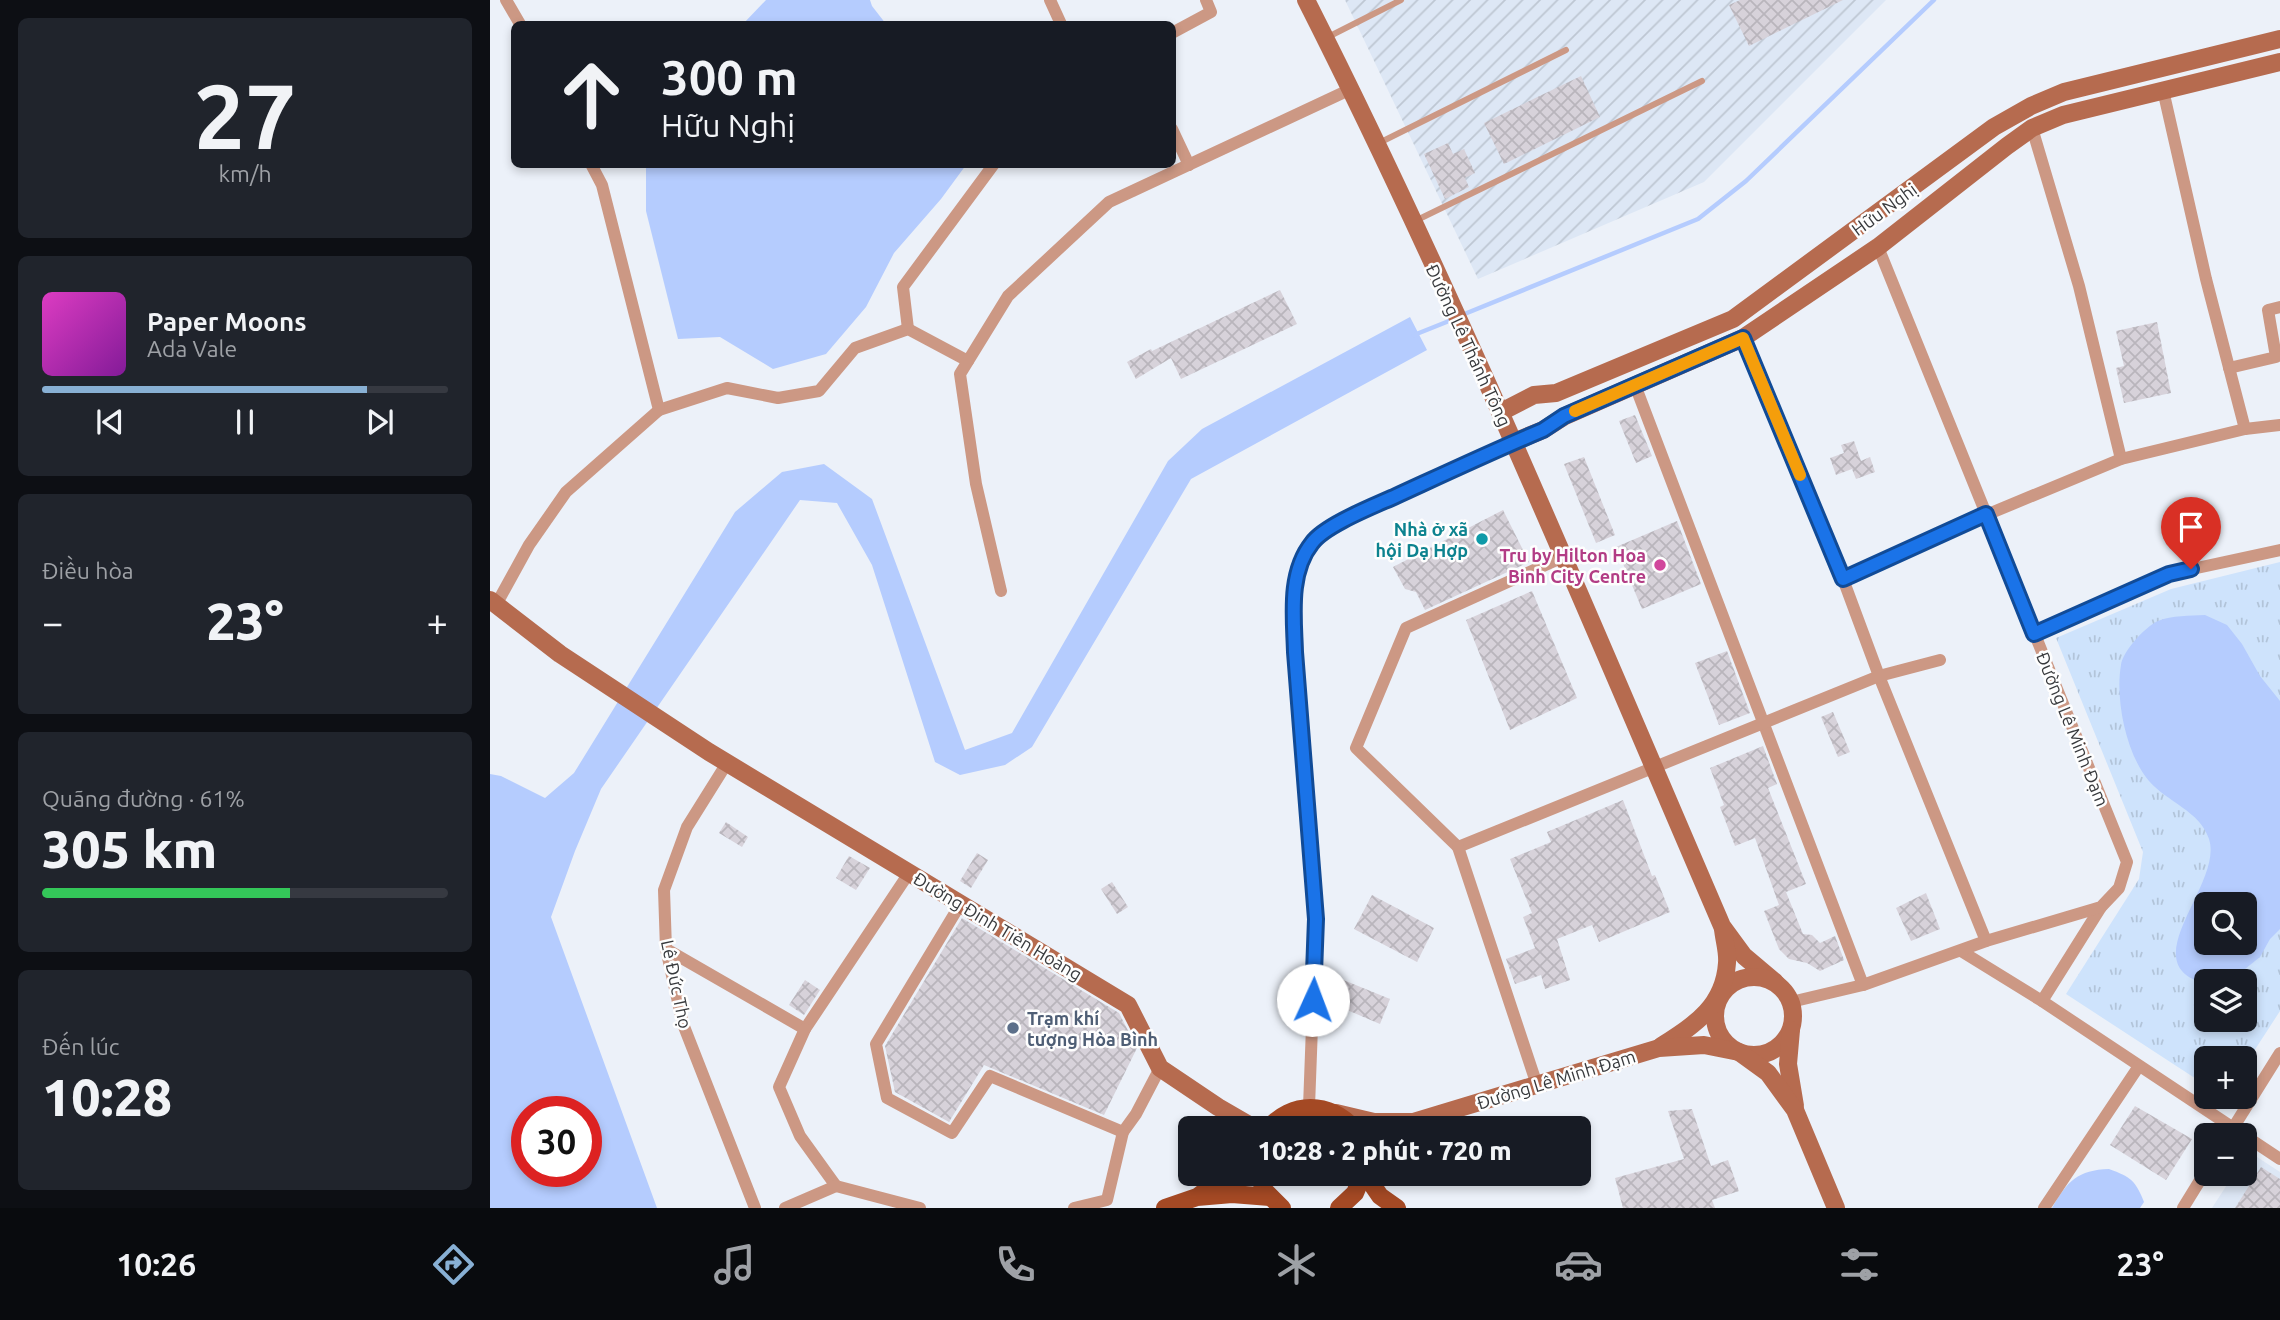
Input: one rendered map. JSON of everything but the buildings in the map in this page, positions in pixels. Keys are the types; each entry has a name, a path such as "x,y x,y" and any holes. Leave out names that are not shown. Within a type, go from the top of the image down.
{"main road":[{"name":"Đường Lê Thánh Tông","path":"1307,0 1501,412 1722,926 1744,956 1775,982"},
{"name":"Hữu Nghị","path":"1501,412 1534,395 1556,393 1733,319 1994,127 2031,106 2064,92 2280,39"},
{"name":"Hữu Nghị","path":"1514,442 1543,430 1564,416 1743,338 1878,247 2032,128 2063,115 2280,62"},
{"path":"1799,271 1813,291"},
{"name":"Đường Đinh Tiên Hoàng","path":"493,603 560,654 709,752 1128,1005 1160,1068 1234,1116"},
{"name":"Đường Lê Thánh Tông","path":"1718,998 1727,962 1722,926"},
{"path":"1658,1048 1694,1025 1726,987 1737,980 1750,976 1775,982 1791,1002 1793,1015 1788,1064 1795,1110"},
{"path":"1718,998 1715,1024 1720,1036 1728,1046 1768,1073 1795,1110 1836,1208"},
{"path":"1658,1048 1704,1045 1752,1055 1765,1054 1776,1048 1791,1028"},
{"name":"Đường Lê Minh Đạm","path":"1439,1116 1658,1048"},
{"path":"1281,1116 1310,1107 1339,1116"},
{"name":"Đường Lê Minh Đạm","path":"1336,1113 1349,1116"},
{"path":"1197,1197 1212,1186"},
{"path":"1262,1186 1275,1204"},
{"path":"1339,1208 1355,1193 1358,1186"},
{"path":"1373,1186 1380,1196 1396,1208"},
{"path":"1165,1208 1197,1197 1232,1194 1275,1204"}],"street":[{"path":"506,0 518,21"},
{"path":"1051,0 1061,21"},
{"path":"1176,31 1211,12 1206,0"},
{"path":"1001,592 976,484 960,374 1008,296 1109,202 1351,89"},
{"path":"2163,90 2206,279 2245,429"},
{"path":"2032,128 2079,286 2121,459"},
{"path":"1176,137 1189,165"},
{"path":"594,168 602,185 659,410"},
{"path":"908,329 903,287 991,168"},
{"name":"Đường Lê Minh Đạm","path":"1878,247 2127,862 2119,888 2101,907 2042,1001"},
{"path":"2229,369 2276,357 2268,310 2280,307"},
{"path":"493,603 528,545 566,492 659,410 727,388 778,398 819,391 855,348 908,329 968,361"},
{"path":"1743,338 1843,579 1986,941"},
{"path":"1635,385 1863,985"},
{"path":"1843,579 1986,514 2121,459 2245,429 2280,425"},
{"path":"1310,1107 1316,919 1294,626 1295,586 1302,561 1312,542 1360,512 1514,442"},
{"path":"2034,634 2169,574 2280,550"},
{"path":"1537,1085 1458,847 1356,748 1406,628 1563,557"},
{"path":"1458,847 1880,676 1940,660"},
{"name":"Lê Đức Thọ","path":"727,763 687,828 664,890 666,949 683,1024 755,1208"},
{"path":"836,1186 800,1136 779,1087 805,1029 909,873"},
{"path":"961,903 876,1044 887,1098 952,1133 990,1076 1124,1132"},
{"path":"1791,1002 1863,985 1986,941 2101,907"},
{"path":"666,949 805,1029"},
{"path":"1961,951 2139,1066 2218,1123"},
{"path":"2236,1123 2280,1053"},
{"path":"2044,1208 2139,1066"},
{"path":"1074,1208 1107,1200 1124,1132 1160,1068"},
{"path":"2257,1147 2280,1159"},
{"path":"785,1208 836,1186 919,1208"},
{"path":"2183,1208 2197,1186"}],"lane":[{"path":"1326,38 1401,0"},
{"path":"1377,144 1566,50"},
{"path":"1413,222 1702,81"}],"shaded area":[{"path":"1345,0 1886,0 1704,182 1478,279"},
{"path":"2257,1157 2280,1172 2280,1208 2212,1208 2226,1186 2257,1186"}],"green space":[{"path":"2280,562 2280,1011 2257,1046 2194,1046 2194,1078 2066,994 2139,879 2143,852 2056,638 2171,589"}],"water":[{"path":"766,0 870,0 884,21 746,21"},
{"path":"646,168 964,168 894,253 866,307 826,354 773,369 720,337 678,339 646,211"},
{"path":"1410,317 1427,350 1191,479 1032,747 1005,765 960,775 935,762 872,565 837,503 800,500 601,789 551,917 657,1208 490,1208 490,774 501,776 545,798 574,773 735,512 782,472 824,464 872,499 965,750 1012,733 1168,461 1202,429"},
{"path":"2205,615 2227,625 2242,644 2260,676 2280,701 2280,929 2270,939 2260,957 2245,969 2194,969 2194,978 2185,974 2177,960 2177,942 2194,900 2194,955 2257,955 2257,892 2198,892 2210,858 2209,839 2205,829 2191,814 2149,781 2128,741 2120,694 2123,659 2141,634 2153,624 2175,617"},
{"path":"2109,1169 2135,1184 2144,1202 2140,1208 2052,1208 2074,1179 2089,1172"}],"waterway":[{"path":"1462,315 1698,219 1746,181 1934,0"},
{"path":"1414,335 1454,319"}],"slow traffic":[{"path":"1575,411 1743,338 1800,475"}],"place":[{"name":"Nhà ở xã hội Dạ Hợp","path":"1482,539"},
{"name":"Tru by Hilton Hoa Binh City Centre","path":"1660,565"},
{"name":"Trạm khí tượng Hòa Bình","path":"1013,1028"}],"route":[{"path":"1313,1000 1316,919 1295,652 1295,586 1302,561 1312,542 1360,512 1543,430 1564,416 1743,338 1843,579 1986,514 2034,634 2169,574 2191,569"}]}
